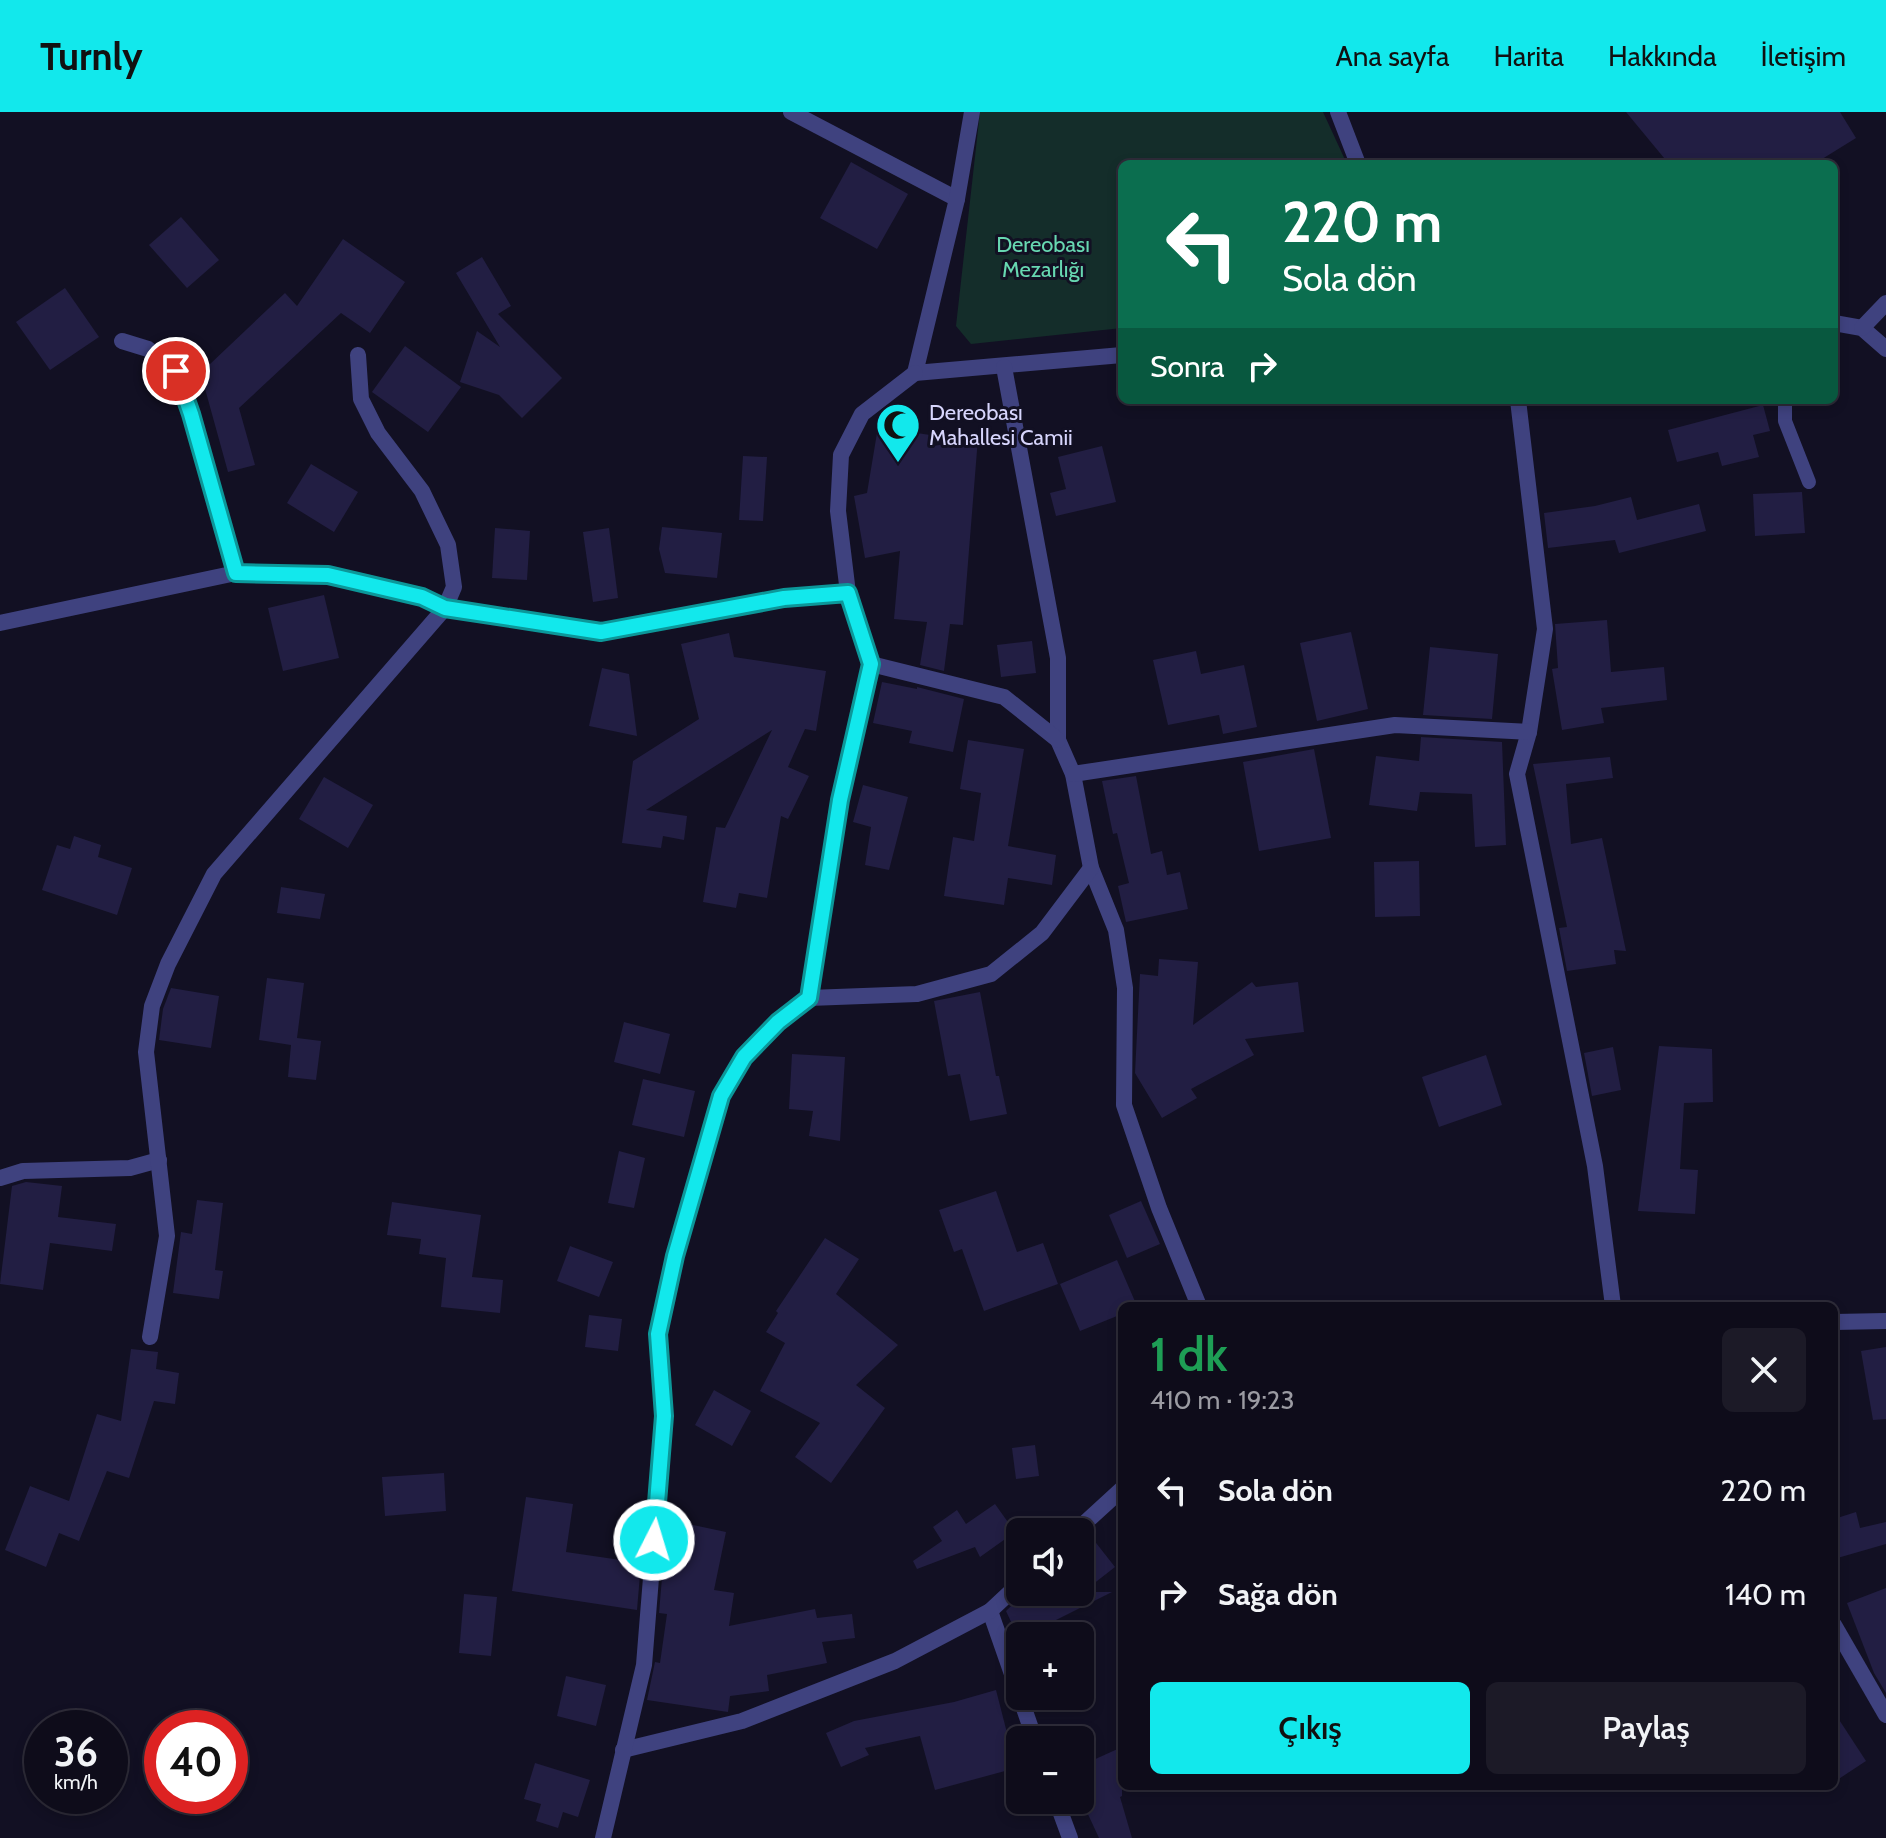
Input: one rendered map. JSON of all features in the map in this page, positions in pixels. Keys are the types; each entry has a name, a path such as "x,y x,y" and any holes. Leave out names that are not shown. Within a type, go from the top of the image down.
{"street":[{"path":"791,112 957,199"},
{"path":"915,373 957,199 972,112"},
{"path":"1338,112 1356,160"},
{"path":"1862,328 1886,303"},
{"path":"1838,324 1862,328 1886,349"},
{"path":"122,341 148,349 176,371 236,573"},
{"path":"150,1337 167,1236 146,1052 152,1006 168,964 214,874 445,608 454,587 448,545 422,491 378,433 361,399 358,355"},
{"path":"809,998 840,800 871,664 848,593 838,511 841,455 862,414 915,373 1118,355"},
{"path":"1004,367 1058,658 1058,740 1073,774 1091,868 1116,930 1123,973 1124,1105 1159,1208 1197,1302"},
{"path":"1518,404 1545,629 1529,732 1517,774 1595,1166 1612,1302"},
{"path":"0,623 236,573 328,575 422,597 445,608 601,632 784,598 848,593"},
{"path":"871,664 1004,697 1058,740"},
{"path":"1073,774 1395,725 1529,732"},
{"path":"603,1838 644,1665 664,1416 658,1334 675,1256 721,1096 744,1057 778,1022 809,998 917,994 991,974 1042,933 1091,868"},
{"path":"0,1178 23,1171 130,1168 159,1160"},
{"path":"1838,1322 1886,1321"},
{"path":"1090,1518 1118,1493"},
{"path":"623,1750 742,1721 895,1661 990,1611 1006,1596"},
{"path":"990,1611 1030,1726"},
{"path":"1838,1632 1886,1715"},
{"path":"1061,1814 1070,1838"}],"lane":[{"path":"1785,404 1785,421 1809,482"}],"green space":[{"name":"Dereobası Mezarlığı","path":"980,112 1323,112 1345,160 1118,160 1118,328 971,344 956,326"}],"building":[{"path":"1626,112 1840,112 1856,138 1820,160 1666,160"},
{"path":"851,162 908,194 877,249 820,218"},
{"path":"181,217 219,260 187,288 149,245"},
{"path":"343,239 405,282 370,333 341,313 239,408 255,465 228,472 199,367 209,365 285,293 297,306"},
{"path":"482,257 511,306 498,314 562,378 522,418 499,395 460,382 477,331 500,347 456,273"},
{"path":"65,288 99,337 50,370 16,322"},
{"path":"405,346 461,387 428,432 372,392"},
{"path":"1763,405 1770,431 1753,435 1759,457 1722,466 1718,452 1677,462 1668,430"},
{"path":"878,427 930,435 928,447 978,438 963,625 950,624 944,671 920,665 927,622 894,619 900,551 865,558 854,496 867,493"},
{"path":"1102,446 1116,502 1056,516 1050,493 1066,489 1058,457"},
{"path":"743,456 767,457 763,521 739,520"},
{"path":"311,464 358,492 334,532 287,503"},
{"path":"1802,492 1805,533 1755,536 1753,494"},
{"path":"1631,497 1637,520 1699,504 1706,531 1619,553 1615,540 1548,548 1544,513"},
{"path":"662,527 722,533 717,578 665,573 659,549"},
{"path":"495,528 530,531 527,580 492,578"},
{"path":"609,528 618,598 593,602 583,532"},
{"path":"324,595 339,658 283,671 268,608"},
{"path":"1607,620 1611,672 1664,667 1667,700 1601,708 1604,723 1562,730 1552,669 1558,668 1555,624"},
{"path":"1351,632 1368,709 1317,721 1300,643"},
{"path":"729,633 734,657 826,671 816,731 805,729 788,767 809,776 788,819 781,816 767,898 739,893 736,908 703,902 716,827 725,828 772,730 646,810 687,816 684,840 663,836 661,848 622,843 633,761 699,719 681,644"},
{"path":"1032,641 1036,673 1001,677 997,645"},
{"path":"1430,647 1498,654 1492,719 1423,715"},
{"path":"1196,651 1201,674 1244,665 1257,727 1223,734 1219,715 1168,725 1153,660"},
{"path":"602,668 629,674 637,736 589,726"},
{"path":"882,682 964,699 953,752 909,743 912,731 873,723"},
{"path":"1421,737 1502,742 1506,845 1475,847 1472,794 1420,792 1417,811 1369,805 1376,756 1419,761"},
{"path":"968,740 1024,749 1008,846 1056,855 1052,885 1008,878 1004,905 944,896 953,837 974,841 981,793 960,789"},
{"path":"1314,749 1331,838 1259,851 1243,762"},
{"path":"1610,757 1613,778 1566,784 1571,844 1602,838 1626,951 1614,950 1616,964 1567,971 1559,928 1567,927 1533,764"},
{"path":"1136,776 1151,854 1162,851 1167,875 1180,872 1188,909 1126,922 1118,886 1129,883 1117,833 1113,834 1102,781"},
{"path":"324,777 373,805 348,848 299,819"},
{"path":"863,785 908,797 889,870 865,865 871,827 853,822"},
{"path":"74,836 101,845 98,857 132,868 117,915 42,890 57,845 70,849"},
{"path":"1419,861 1420,916 1375,917 1374,862"},
{"path":"281,887 325,894 320,919 277,913"},
{"path":"1159,959 1198,962 1193,1025 1252,982 1256,987 1298,982 1304,1032 1245,1039 1254,1055 1191,1089 1197,1098 1162,1118 1135,1073 1140,974 1158,976"},
{"path":"267,978 304,983 297,1038 321,1041 316,1080 288,1077 291,1045 259,1040"},
{"path":"171,988 219,996 211,1048 159,1040 163,1009"},
{"path":"980,992 996,1076 999,1076 1007,1114 970,1121 960,1074 948,1076 934,1001"},
{"path":"624,1022 670,1034 660,1074 614,1062"},
{"path":"1659,1046 1712,1049 1713,1102 1684,1103 1680,1169 1698,1170 1695,1214 1638,1211"},
{"path":"1613,1047 1621,1090 1592,1096 1584,1053"},
{"path":"792,1054 845,1057 840,1141 809,1136 813,1111 789,1109"},
{"path":"1486,1055 1502,1105 1439,1127 1422,1077"},
{"path":"643,1079 695,1091 684,1137 632,1125"},
{"path":"619,1151 645,1158 634,1208 608,1203"},
{"path":"26,1182 62,1186 58,1217 116,1224 112,1251 50,1243 43,1290 0,1284 12,1186"},
{"path":"996,1191 1017,1252 1043,1243 1058,1284 984,1311 962,1249 954,1252 939,1210"},
{"path":"197,1200 223,1203 215,1270 223,1271 219,1299 173,1293 181,1232 192,1234"},
{"path":"1141,1201 1160,1244 1127,1258 1109,1215"},
{"path":"392,1202 481,1215 472,1277 503,1280 500,1313 441,1307 446,1258 419,1254 421,1239 387,1235"},
{"path":"825,1238 859,1259 836,1294 898,1345 856,1385 885,1408 831,1483 795,1457 820,1423 760,1391 785,1343 766,1332 778,1313 776,1311"},
{"path":"570,1246 613,1262 599,1297 557,1281"},
{"path":"1117,1260 1135,1302 1118,1302 1118,1316 1080,1331 1060,1284"},
{"path":"589,1315 622,1319 618,1351 585,1347"},
{"path":"1886,1347 1886,1419 1873,1420 1861,1351"},
{"path":"131,1349 158,1352 156,1369 179,1373 175,1404 154,1401 129,1478 107,1471 79,1541 59,1533 46,1567 5,1550 30,1486 69,1501 97,1414 121,1421"},
{"path":"714,1390 751,1411 732,1446 695,1425"},
{"path":"1035,1445 1039,1476 1016,1479 1012,1448"},
{"path":"444,1473 446,1511 385,1516 382,1477"},
{"path":"526,1497 573,1504 566,1552 641,1563 637,1610 512,1591"},
{"path":"995,1504 1006,1519 1006,1538 980,1557 975,1547 917,1569 913,1561 942,1541 933,1527 957,1510 966,1524"},
{"path":"1856,1512 1860,1528 1886,1522 1886,1544 1838,1558 1838,1518"},
{"path":"679,1522 726,1532 714,1590 734,1593 729,1626 815,1609 817,1618 852,1614 855,1638 822,1642 827,1663 767,1675 769,1691 730,1696 728,1712 647,1700 655,1662 660,1663 667,1614 659,1613 663,1566 670,1567"},
{"path":"1094,1540 1115,1567 1094,1583"},
{"path":"1886,1588 1886,1693 1874,1673 1847,1603"},
{"path":"1094,1592 1112,1592 1094,1601"},
{"path":"464,1594 497,1597 491,1656 459,1653"},
{"path":"1011,1606 1084,1606 1052,1622 1011,1622 1006,1611"},
{"path":"566,1676 606,1685 596,1726 557,1716"},
{"path":"996,1690 1006,1729 1006,1771 935,1790 920,1736 865,1748 869,1755 841,1767 826,1733 854,1721 954,1702"},
{"path":"1838,1718 1866,1761 1838,1779"},
{"path":"1118,1749 1118,1790 1122,1790 1120,1797 1132,1838 1099,1838 1088,1814 1094,1814 1094,1760"},
{"path":"535,1763 590,1780 578,1817 563,1812 558,1828 536,1821 541,1804 524,1799"}],"place":[{"name":"Dereobası Mahallesi Camii","path":"898,464"}],"route":[{"path":"176,371 236,573 328,575 422,597 445,608 601,632 784,598 848,593 871,664 840,800 809,998 778,1022 744,1057 721,1096 675,1256 658,1334 664,1416 654,1540"}]}
